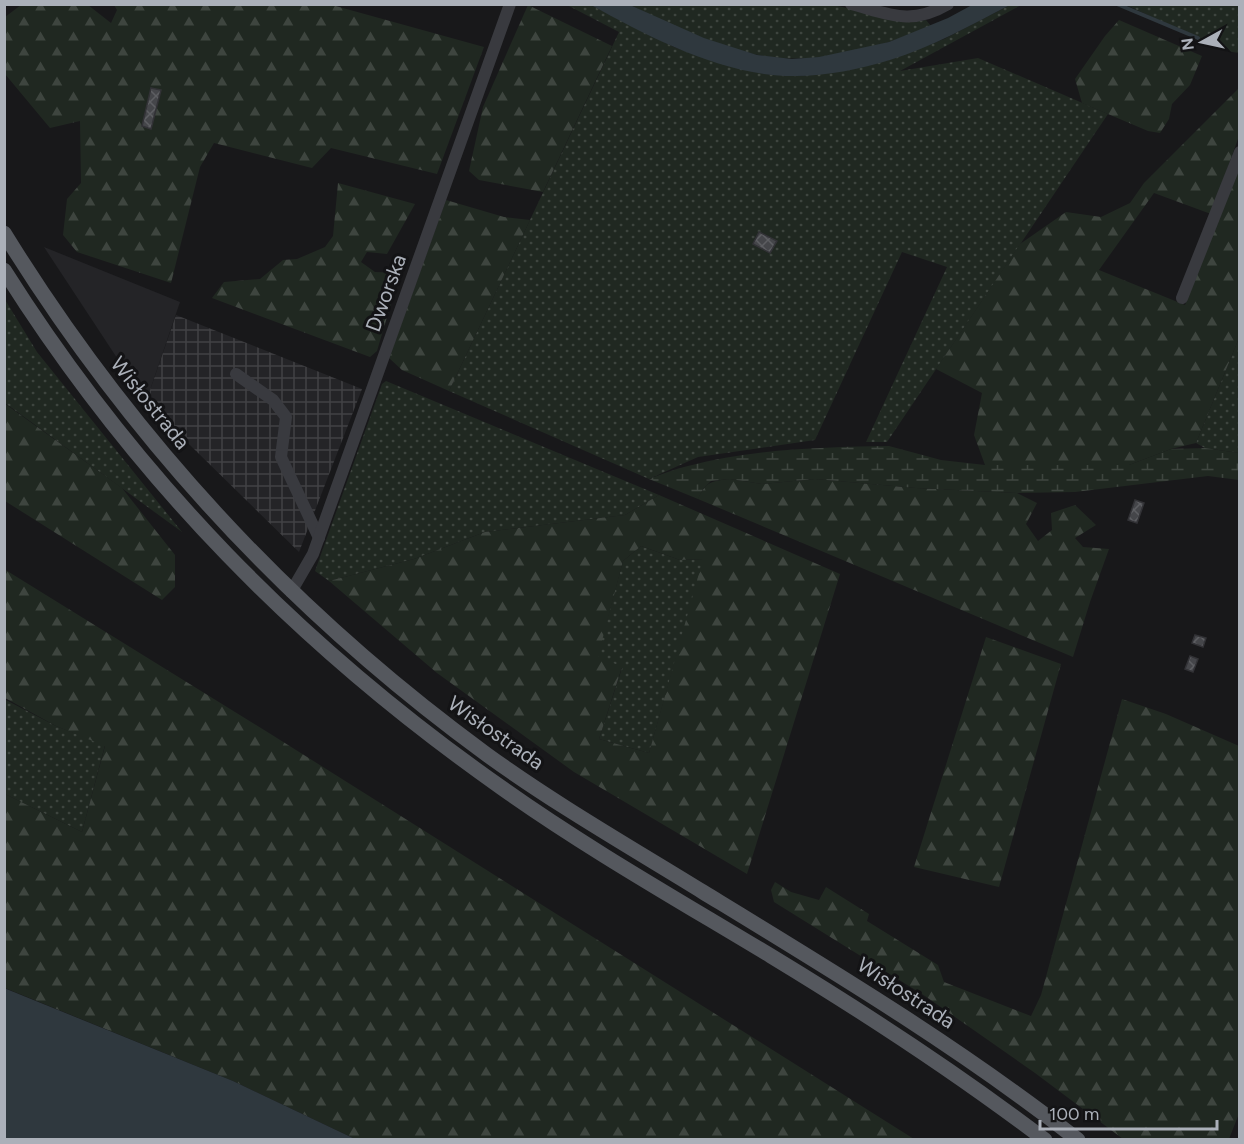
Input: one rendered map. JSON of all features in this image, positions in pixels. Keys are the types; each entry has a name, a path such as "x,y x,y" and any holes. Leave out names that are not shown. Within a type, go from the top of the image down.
{"main road":[{"name":"Wisłostrada","path":"4,233 56,314 118,399 210,509 291,592 386,676 487,754 601,829 926,1030 1078,1140"},
{"name":"Wisłostrada","path":"4,270 70,367 155,475 207,534 332,656 406,718 504,790 638,876 884,1026 1045,1140"},
{"path":"279,606 291,592"}],"street":[{"name":"Dworska","path":"291,592 313,554 319,538 510,4"},
{"path":"851,4 906,17 932,14 948,4"},
{"path":"1182,298 1239,152"},
{"path":"236,374 273,400 286,417 281,456 319,538"}],"shaded area":[{"path":"591,5 630,5 704,38 757,55 792,59 819,57 889,42 948,18 972,5 1010,5 906,55 843,71 796,76 769,75 716,63 638,30"},
{"path":"44,247 180,302 146,402"},
{"path":"176,315 362,389 299,552 146,402"},
{"path":"4,988 233,1081 355,1139 5,1139"}],"green space":[{"path":"21,5 88,5 111,23 117,10 114,5 332,5 484,47 437,174 331,148 312,168 214,143 200,167 171,283 77,252 63,235 67,199 81,183 80,121 50,128 5,74 5,17"},
{"path":"528,5 612,46 543,192 479,180 469,171 483,107"},
{"path":"567,5 591,5 674,47 704,58 766,74 797,76 832,72 889,60 944,39 1010,5 1021,5 900,71 978,58 1108,114 887,442 866,442 947,267 902,252 815,440 698,457 649,479 449,391 619,32"},
{"path":"630,5 833,5 911,22 926,20 931,26 893,41 852,52 791,59 754,54 718,44"},
{"path":"1126,5 1239,5 1239,53 1226,51"},
{"path":"1119,20 1202,56 1190,85 1172,104 1169,119 1160,133 1148,131 1082,103 1075,79"},
{"path":"1239,88 1239,136 1211,214 1154,193 1099,270 1185,305 1239,164 1239,338 1196,443 1171,449 1129,465 985,465 974,435 982,393 936,369 1020,244 1066,212 1101,217 1130,203 1144,183"},
{"path":"338,183 415,204 387,254 367,252 361,262 375,272 400,273 377,351 370,357 212,298 224,282 260,279 283,260 297,259 325,247 333,236"},
{"path":"446,200 504,217 530,220 449,391 402,370 389,358"},
{"path":"4,298 37,352 182,532 5,403"},
{"path":"1239,338 1239,453 1205,448 1196,443"},
{"path":"386,381 659,495 625,515 485,532 414,559 329,581 315,571 382,384"},
{"path":"4,403 122,488 175,555 175,587 162,600 5,501"},
{"path":"889,446 941,460 985,465 1129,465 1171,449 1205,448 1239,453 1239,480 1208,476 1075,492 1017,493 916,488 815,479 762,484 730,479 711,481 703,489 698,499 649,479 712,460 763,452"},
{"path":"730,479 762,484 815,479 916,488 1017,493 1037,503 1026,524 1038,541 1052,530 1051,513 1075,505 1096,525 1075,538 1083,547 1109,549 1073,657 698,499 710,483"},
{"path":"659,495 840,574 747,874 574,772 437,673 329,581 414,559 485,532 625,515","holes":["641,546 680,560 703,559 649,753 599,739 622,667 598,656 623,561"]},
{"path":"641,546 680,560 704,559 649,753 599,739 622,668 597,657 623,561"},
{"path":"4,569 914,1139 355,1139 233,1081 5,988 5,794 82,832 105,746 56,726 5,698"},
{"path":"986,637 1061,664 999,887 914,867"},
{"path":"4,699 56,726 105,745 82,832 5,794"},
{"path":"1122,699 1166,714 1239,746 1240,1111 1229,1139 1123,1139 1035,1073 925,996 774,902 771,890 775,882 791,892 819,900 826,887 869,914 867,921 938,965 944,982 1031,1016 1041,995"}],"building":[{"path":"151,88 161,90 151,129 142,126"},
{"path":"759,232 777,241 770,253 753,244"},
{"path":"1135,500 1144,503 1137,523 1128,520"},
{"path":"1195,635 1206,638 1203,647 1192,643"},
{"path":"1190,656 1198,659 1193,672 1185,669"}],"waterway":[{"path":"1117,4 1198,38"}]}
